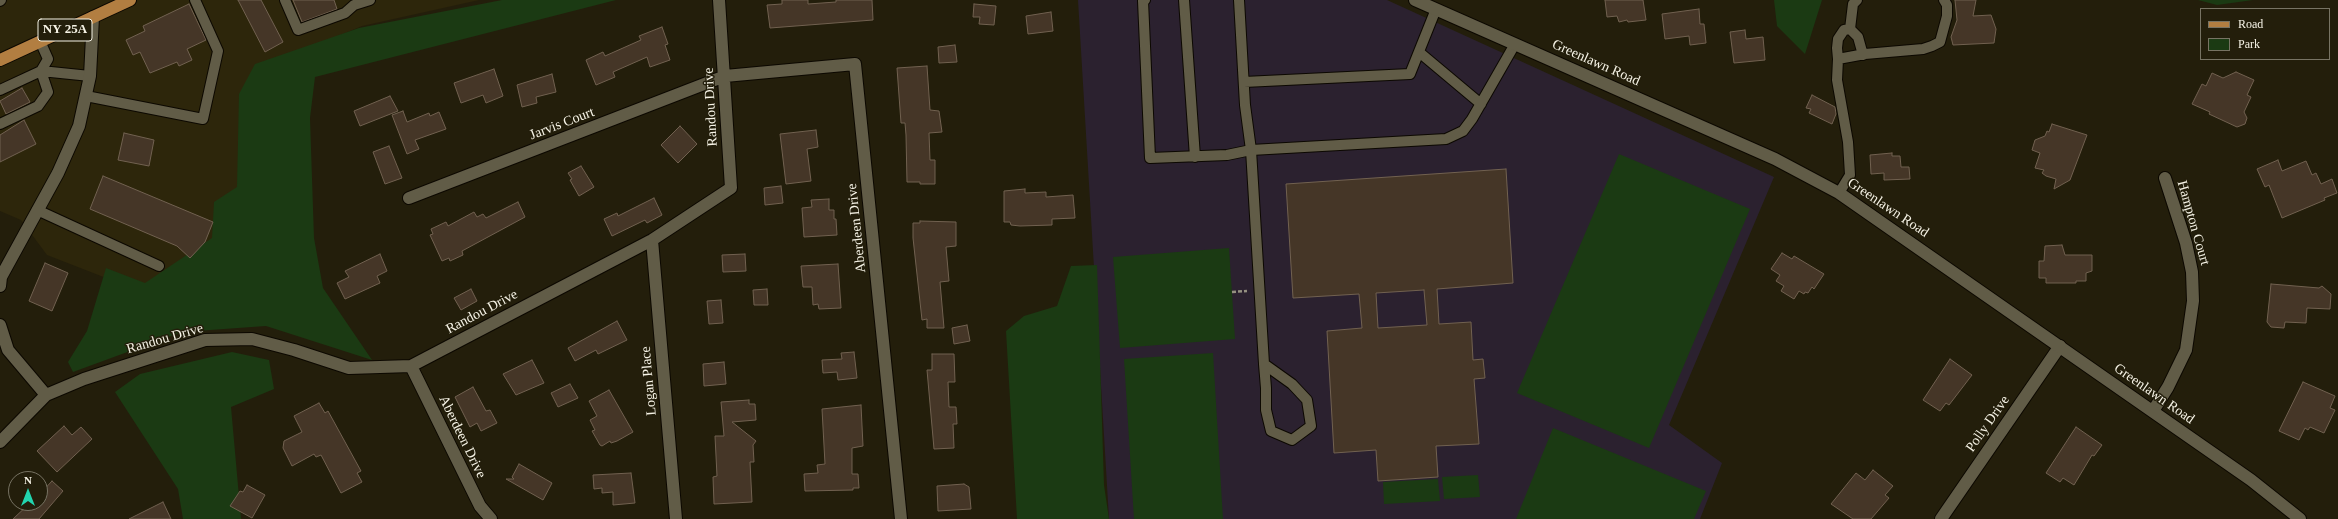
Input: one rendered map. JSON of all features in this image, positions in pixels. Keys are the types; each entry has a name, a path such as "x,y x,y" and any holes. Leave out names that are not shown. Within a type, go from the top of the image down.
{"main road":[{"name":"NY 25A","path":"0,60 130,0"}],"street":[{"name":"Randou Drive","path":"46,395 84,380 205,340 252,339 294,350 349,368 410,366 652,240 731,188 719,0"},
{"name":"Greenlawn Road","path":"1415,0 1775,158 1840,193 2251,480 2300,519"},
{"path":"0,286 1,277 58,174 79,126 90,76 93,17"},
{"name":"Aberdeen Drive","path":"725,76 855,64 901,519"},
{"name":"Jarvis Court","path":"409,198 725,76"},
{"name":"Hampton Court","path":"2153,411 2168,387 2186,350 2193,301 2192,272 2186,244 2165,178"},
{"name":"Logan Place","path":"652,240 676,519"},
{"path":"0,325 8,350 46,395 0,442"},
{"name":"Polly Drive","path":"1941,519 2060,346"},
{"name":"Aberdeen Drive","path":"410,366 480,506 491,519"}],"lane":[{"path":"86,96 203,119 218,51 195,0"},
{"path":"285,0 298,30 345,13 354,5 370,0"},
{"path":"1145,0 1143,1 1150,158 1227,155 1250,150 1446,139 1463,131 1481,104 1515,44"},
{"path":"1184,0 1195,157"},
{"path":"1239,0 1266,410 1271,431 1292,440 1311,426 1307,400 1292,384 1264,364"},
{"path":"1850,29 1853,4 1857,0"},
{"path":"1838,59 1923,49 1940,42 1947,16 1947,6 1944,0"},
{"path":"1244,82 1410,74 1436,9"},
{"path":"1850,29 1858,37 1862,55"},
{"path":"1840,193 1850,175 1848,142 1837,80 1838,39 1844,30 1850,29"},
{"path":"0,124 38,106 48,92 41,71 48,59 40,41"},
{"path":"1419,52 1481,104"},
{"path":"0,90 41,71 90,76"},
{"path":"37,210 159,266"}],"path":[{"path":"1232,292 1247,291"}],"shaded area":[{"path":"0,0 479,0 362,26 258,70 261,164 225,233 160,299 47,255 21,220 0,211"},
{"path":"1078,0 1387,0 1774,177 1669,425 1722,463 1700,519 1109,519"}],"green space":[{"path":"502,0 616,0 315,77 310,118 314,238 323,288 372,360 266,326 182,332 73,372 68,362 87,331 106,268 145,283 212,238 214,202 237,187 239,94 255,64 359,28"},
{"path":"1774,0 1822,0 1805,54 1777,26"},
{"path":"2198,0 2253,0 2217,5"},
{"path":"1619,154 1750,209 1649,448 1517,393"},
{"path":"1229,248 1235,339 1120,348 1113,257"},
{"path":"1097,265 1104,485 1109,519 1017,519 1006,331 1024,316 1057,306 1071,266"},
{"path":"232,352 269,360 274,389 231,407 241,519 183,519 178,489 115,392 140,374"},
{"path":"1213,353 1223,519 1134,519 1124,359"},
{"path":"1553,428 1706,491 1694,519 1516,519"},
{"path":"1478,475 1480,497 1444,499 1442,477"},
{"path":"1438,479 1440,501 1384,504 1383,482"}],"building":[{"path":"238,0 261,0 283,42 265,52"},
{"path":"293,0 334,0 337,9 302,22"},
{"path":"782,0 808,0 808,4 836,2 836,0 872,0 873,20 770,28 767,5 782,4"},
{"path":"1605,0 1643,0 1646,20 1628,22 1627,20 1619,22 1617,16 1607,17"},
{"path":"1955,0 1976,0 1973,16 1991,15 1996,29 1994,43 1953,45 1951,37 1957,20"},
{"path":"189,4 206,40 187,49 192,60 179,66 177,62 150,73 140,52 133,55 126,40 145,31 143,26"},
{"path":"974,4 996,6 994,25 979,24 980,17 973,17"},
{"path":"1699,9 1700,24 1704,24 1706,43 1690,45 1689,36 1665,39 1662,14"},
{"path":"1051,12 1053,31 1028,34 1026,16"},
{"path":"662,27 668,44 665,45 670,60 650,67 647,57 613,72 615,77 596,85 586,60 603,52 605,56 641,40 639,36"},
{"path":"1745,30 1746,39 1763,37 1765,60 1734,63 1730,32"},
{"path":"955,45 957,62 939,63 938,47"},
{"path":"927,66 930,110 939,111 942,132 929,133 930,160 935,160 935,184 907,182 905,123 901,123 897,68"},
{"path":"494,69 503,96 486,103 483,95 461,103 454,83"},
{"path":"2236,72 2254,80 2247,95 2251,97 2244,112 2247,118 2245,124 2237,127 2192,104 2202,84 2206,86 2212,73 2223,78"},
{"path":"552,74 556,92 536,97 537,103 522,107 517,85"},
{"path":"22,88 30,102 6,114 0,101"},
{"path":"1812,95 1835,107 1836,114 1832,124 1809,113 1811,109 1806,108"},
{"path":"390,96 398,111 360,126 354,111"},
{"path":"403,111 407,122 429,113 430,116 439,112 446,129 415,140 419,149 407,154 392,115"},
{"path":"24,120 36,144 0,162 0,135"},
{"path":"2052,124 2087,135 2070,180 2054,189 2056,179 2042,173 2044,170 2035,168 2040,153 2032,150 2035,140 2045,136 2047,131 2049,132"},
{"path":"680,126 697,144 678,163 661,145"},
{"path":"816,130 818,147 807,149 811,181 786,184 780,134"},
{"path":"124,133 154,140 149,166 118,160"},
{"path":"389,146 402,178 385,184 373,152"},
{"path":"1892,153 1892,156 1900,156 1901,167 1909,167 1910,179 1884,180 1884,173 1871,174 1870,155"},
{"path":"2278,160 2282,171 2306,161 2312,175 2316,173 2321,184 2332,179 2337,193 2324,198 2325,200 2282,218 2269,185 2265,187 2257,169"},
{"path":"581,166 594,187 579,196 570,180 572,179 568,173"},
{"path":"1506,169 1513,283 1437,289 1439,324 1471,322 1473,360 1483,359 1485,378 1474,379 1479,444 1436,446 1438,477 1378,481 1376,450 1334,453 1327,331 1362,328 1359,294 1293,298 1286,184","holes":["1424,290 1427,325 1378,328 1376,293"]},
{"path":"103,176 213,222 205,242 190,258 177,246 90,209"},
{"path":"781,186 783,203 765,205 764,188"},
{"path":"1025,189 1025,193 1046,192 1046,197 1073,195 1075,218 1052,219 1052,225 1020,226 1011,225 1010,222 1004,222 1004,191"},
{"path":"654,198 662,215 647,223 645,220 612,236 604,219 617,213 618,216"},
{"path":"829,199 829,210 834,210 834,219 836,219 837,235 804,237 802,208 812,207 811,200"},
{"path":"518,202 525,217 462,251 463,255 450,261 449,258 442,261 430,235 433,234 431,229 446,222 448,226 474,212 477,217 483,214 486,218"},
{"path":"920,221 956,222 956,246 946,247 949,281 940,282 944,328 927,328 927,319 922,320 913,238 913,223 920,223"},
{"path":"2062,245 2065,255 2092,255 2092,271 2086,273 2086,281 2076,281 2076,283 2046,283 2046,278 2039,278 2039,261 2044,261 2045,246"},
{"path":"1782,253 1792,259 1794,256 1824,274 1814,289 1812,287 1808,293 1805,292 1804,294 1799,291 1794,299 1781,291 1784,286 1776,281 1780,275 1771,269"},
{"path":"380,254 387,271 377,276 380,283 345,299 337,283 349,277 345,271"},
{"path":"745,254 746,271 723,272 722,255"},
{"path":"45,263 68,273 52,311 29,301"},
{"path":"838,264 841,308 819,309 818,304 813,305 812,287 803,287 801,266"},
{"path":"2271,284 2319,288 2322,286 2331,294 2330,309 2307,308 2306,323 2285,322 2284,328 2271,327 2267,322"},
{"path":"471,289 477,301 461,310 454,298"},
{"path":"767,289 768,305 754,305 753,290"},
{"path":"721,300 723,323 709,324 707,301"},
{"path":"617,321 627,340 598,354 596,350 575,361 568,348"},
{"path":"967,325 970,341 954,344 952,328"},
{"path":"854,352 857,378 838,380 837,372 823,373 822,360 842,359 841,353"},
{"path":"932,354 954,354 955,382 948,382 949,407 956,407 957,424 953,424 954,448 934,449 927,370 932,370"},
{"path":"1950,359 1972,375 1949,405 1946,403 1940,411 1923,400"},
{"path":"532,360 544,383 516,395 503,374"},
{"path":"724,362 726,384 704,386 703,364"},
{"path":"2303,382 2335,396 2330,408 2335,410 2324,433 2310,427 2308,430 2305,428 2299,440 2279,431"},
{"path":"570,384 578,398 558,407 551,393"},
{"path":"473,387 486,411 490,410 497,423 481,431 477,423 470,427 455,397"},
{"path":"609,390 633,432 617,441 611,443 610,441 602,446 592,431 595,430 590,420 597,416 589,401"},
{"path":"749,400 749,404 755,404 756,420 732,422 756,441 753,445 754,462 750,462 752,502 714,504 713,477 717,476 715,436 724,436 721,402"},
{"path":"319,403 325,413 328,411 361,471 357,473 362,482 341,493 321,455 316,457 314,454 292,466 283,448 284,441 302,432 294,416"},
{"path":"861,405 863,446 852,448 852,474 858,474 859,488 853,488 853,490 805,491 804,474 818,473 817,465 825,464 822,409"},
{"path":"64,426 72,435 81,427 92,439 57,472 37,451"},
{"path":"2076,427 2102,445 2094,456 2092,455 2074,485 2063,478 2060,482 2046,473"},
{"path":"519,464 552,483 543,500 506,479 514,479 512,477"},
{"path":"1873,470 1893,486 1885,495 1889,498 1871,519 1853,519 1831,504 1856,473 1865,480"},
{"path":"631,473 635,503 613,505 613,492 602,493 602,488 594,489 593,475"},
{"path":"52,481 63,491 48,508 48,485"},
{"path":"964,484 969,487 971,509 938,511 937,486"},
{"path":"247,485 265,495 252,518 230,506 240,491 243,492"},
{"path":"163,502 171,519 129,519"},
{"path":"22,511 46,511 39,519 13,519"}]}
